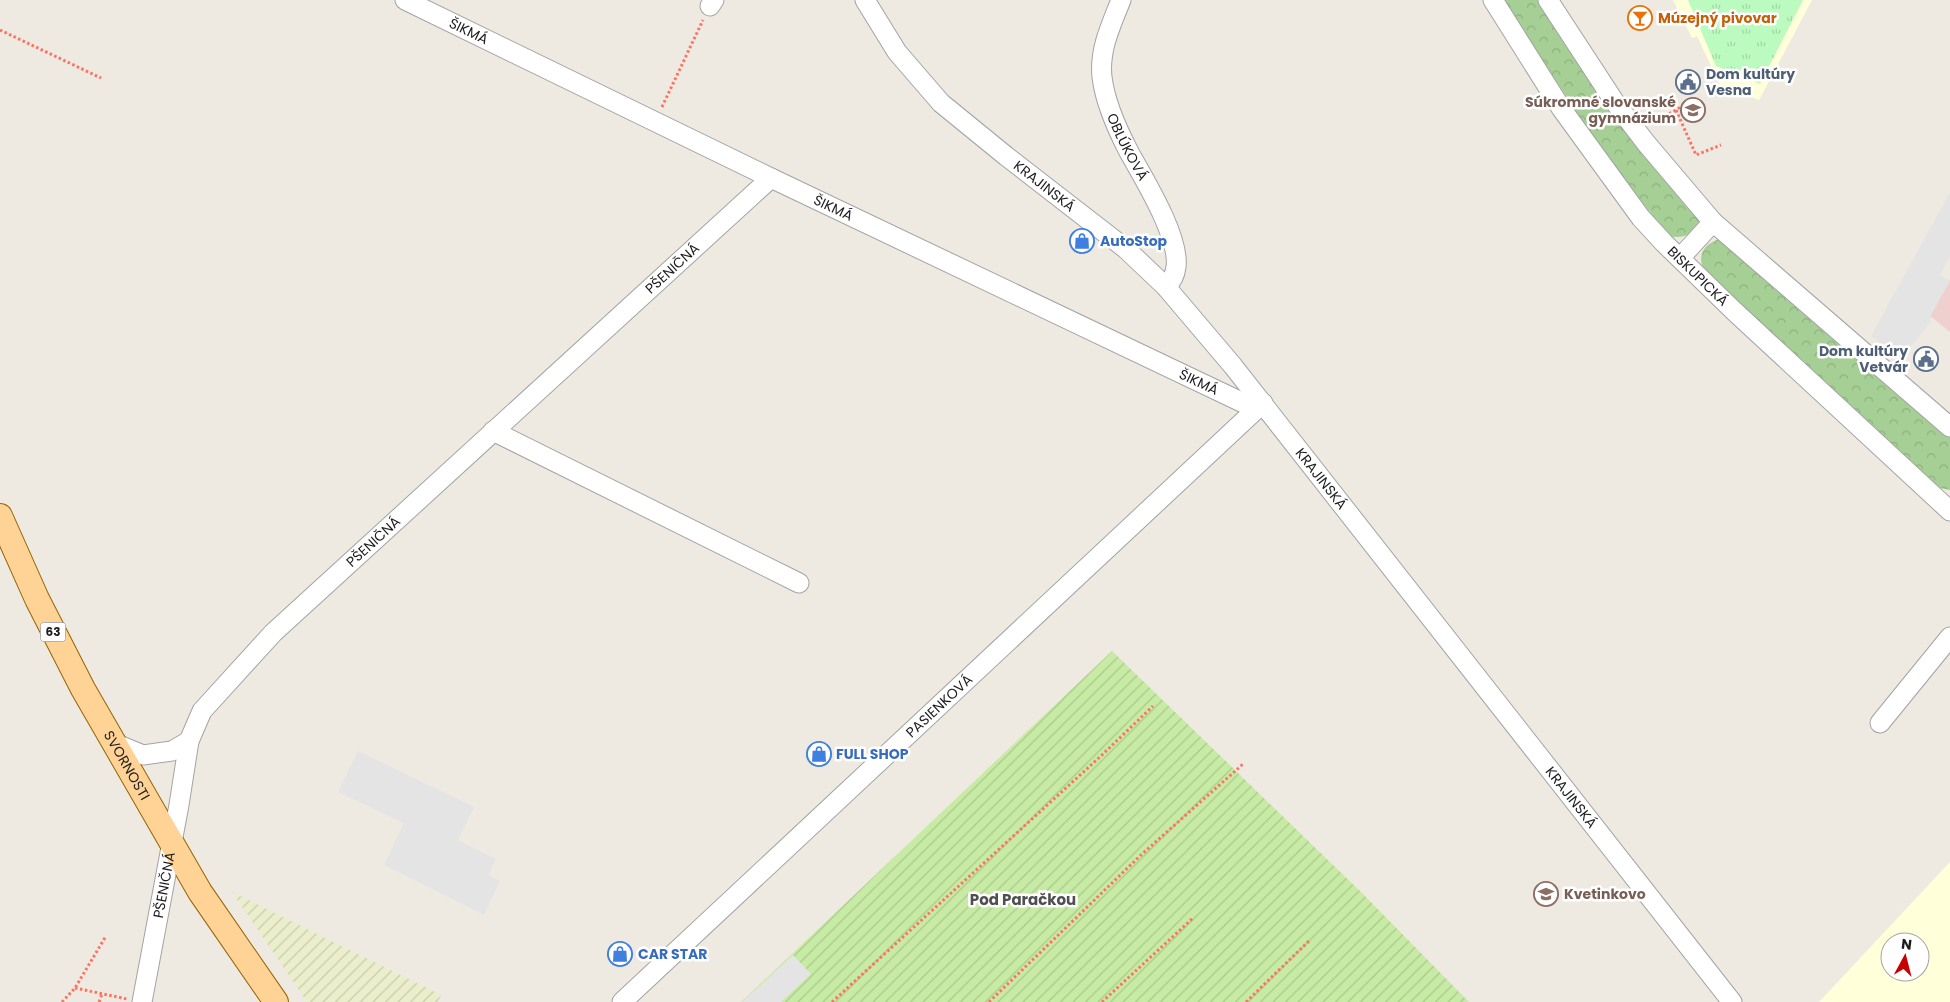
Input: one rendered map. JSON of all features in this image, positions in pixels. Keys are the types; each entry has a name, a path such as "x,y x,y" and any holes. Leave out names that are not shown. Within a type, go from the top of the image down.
{"main road":[{"name":"SVORNOSTI","path":"0,516 54,633 83,689 200,892 276,1002"}],"street":[{"name":"ŠIKMÁ","path":"405,0 771,178 1259,406"},
{"name":"KRAJINSKÁ","path":"865,0 897,52 941,103 1126,249 1166,286 1732,1002"},
{"name":"OBLÚKOVÁ","path":"1121,0 1105,41 1102,58 1102,76 1107,101 1118,129 1154,196 1170,233 1177,264 1173,280 1166,286"},
{"name":"BISKUPICKÁ","path":"1493,0 1561,108 1642,218 1734,312 1950,511"},
{"path":"1548,0 1619,108 1713,222 1950,427"},
{"name":"PŠENIČNÁ","path":"142,1002 172,844 188,741 202,711 273,633 771,178"},
{"path":"1680,258 1713,222"},
{"name":"PASIENKOVÁ","path":"622,1002 1259,406"},
{"path":"493,432 799,583"},
{"path":"1880,723 1950,637"},
{"path":"114,743 143,755 172,751 188,741"}],"path":[{"path":"660,110 712,3"},
{"path":"0,30 101,78"},
{"path":"1648,126 1681,107"},
{"path":"1676,110 1696,155 1721,145"},
{"path":"832,1002 1153,706"},
{"path":"989,1002 1141,855 1243,764"},
{"path":"1102,1002 1193,918"},
{"path":"62,1002 75,988 106,936"},
{"path":"1246,1002 1310,940"},
{"path":"75,988 142,1002"},
{"path":"99,1002 102,994"}],"shaded area":[{"path":"1673,0 1812,0 1759,100 1720,85 1697,36 1692,38"},
{"path":"1950,192 1950,255 1940,275 1950,281 1931,315 1931,321 1901,360 1871,336"},
{"path":"1950,279 1950,332 1929,315"},
{"path":"358,751 474,807 458,840 496,859 488,875 500,881 484,915 384,865 404,823 338,792"},
{"path":"1950,862 1950,1002 1819,1002 1880,937 1880,982 1930,982 1930,932 1884,932"},
{"path":"232,892 441,995 438,1002 307,1002"},
{"path":"793,955 811,974 781,1002 742,1002"}],"green space":[{"path":"1503,0 1541,0 1700,220 1692,232 1679,237 1668,236 1590,133"},
{"path":"1688,0 1803,0 1760,84 1716,66"},
{"path":"1719,239 1727,242 1950,436 1950,490 1940,488 1704,271 1701,255 1709,244"},
{"path":"1112,651 1362,893 1469,1002 741,1002"}],"place":[{"name":"Múzejný pivovar","path":"1640,18"},
{"name":"Dom kultúry Vesna","path":"1688,82"},
{"name":"Súkromné slovanské gymnázium","path":"1693,110"},
{"name":"AutoStop","path":"1082,241"},
{"name":"Dom kultúry Vetvár","path":"1926,359"},
{"name":"FULL SHOP","path":"819,754"},
{"name":"Kvetinkovo","path":"1546,894"},
{"name":"CAR STAR","path":"620,954"}],"district":[{"name":"Pod Paračkou","path":"1023,900"}]}
